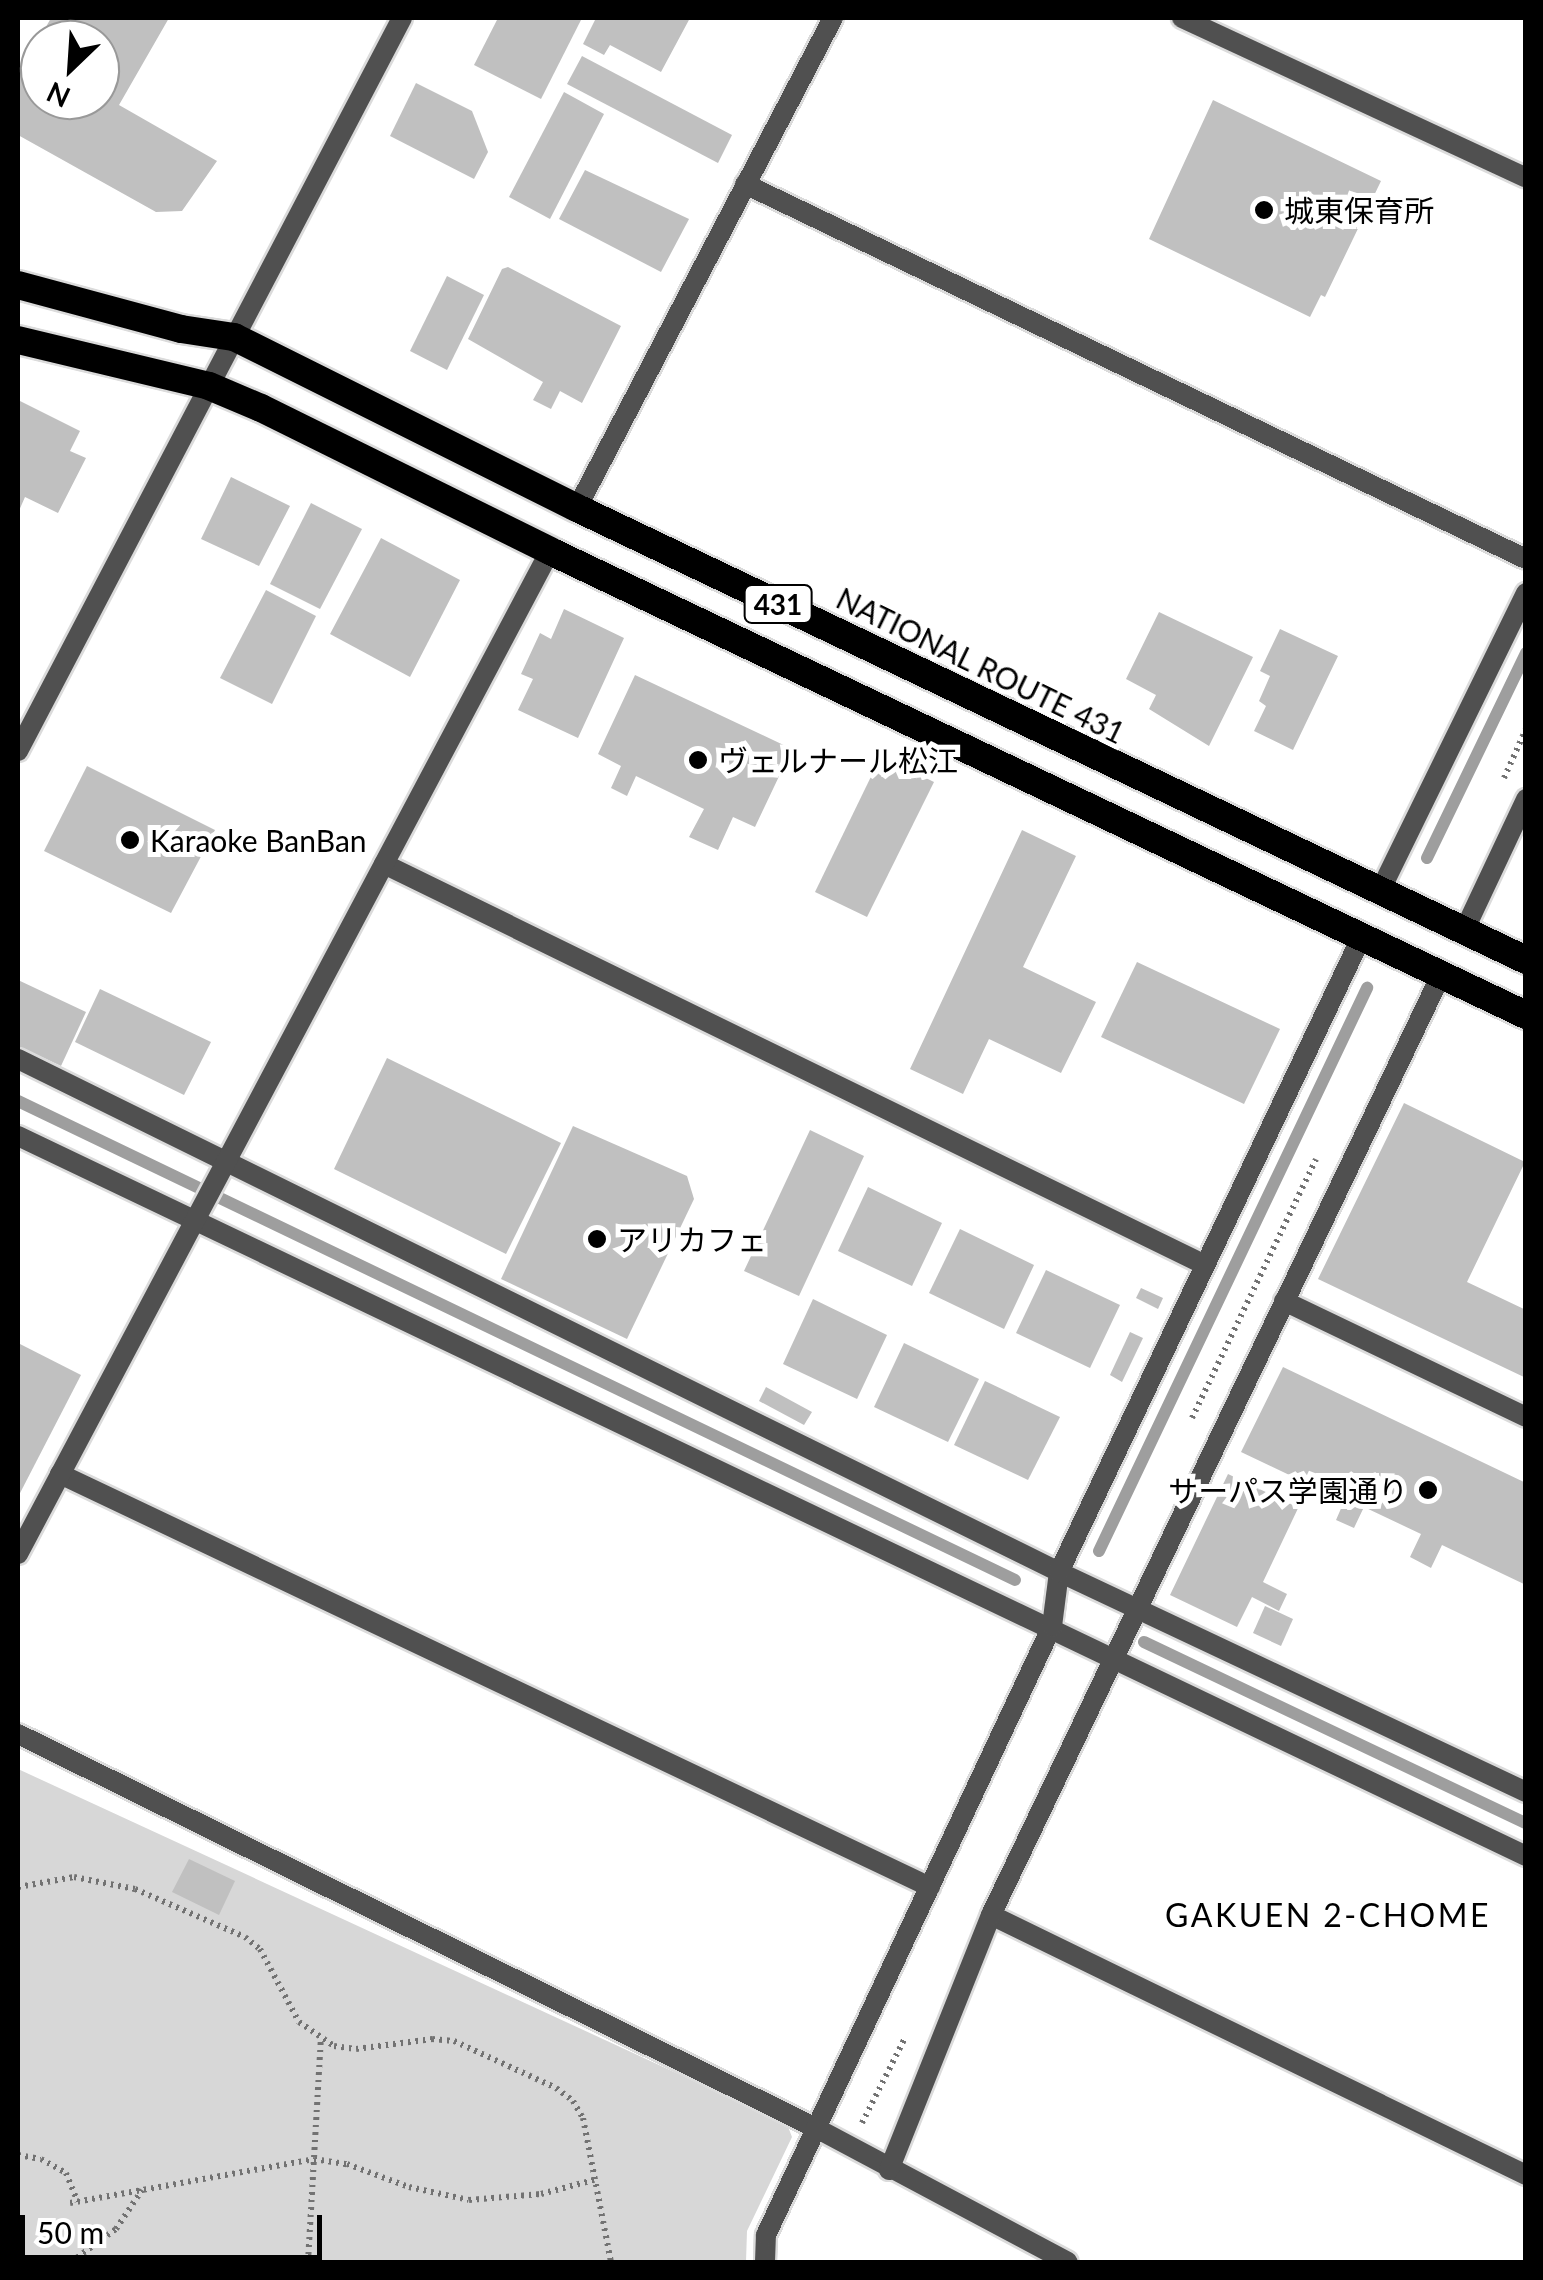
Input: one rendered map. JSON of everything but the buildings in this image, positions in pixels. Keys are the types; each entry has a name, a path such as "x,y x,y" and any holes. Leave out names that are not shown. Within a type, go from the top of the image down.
{"highway":[{"name":"NATIONAL ROUTE 431","path":"18,284 180,329 234,337 577,508 1526,960"},
{"name":"431","path":"18,340 209,386 1526,1015"}],"street":[{"path":"18,752 402,18"},
{"path":"577,508 833,18"},
{"path":"1182,18 1524,174"},
{"path":"745,184 1526,559"},
{"path":"18,1554 222,1162 550,551"},
{"path":"1380,891 1526,593"},
{"path":"1464,931 1526,800"},
{"path":"384,864 1203,1264"},
{"path":"765,2262 766,2235 1052,1626 1059,1572 1362,936"},
{"path":"889,2170 990,1915 1440,975"},
{"path":"18,1059 1059,1572 1526,1792"},
{"path":"18,1136 1052,1626 1526,1856"},
{"path":"1284,1301 1526,1417"},
{"path":"60,1474 930,1887"},
{"path":"18,1734 816,2128 1068,2262"},
{"path":"990,1915 1526,2175"}],"path":[{"path":"18,1887 48,1878 105,1880 245,1938 274,1968 286,2005 299,2022 321,2039 356,2049 432,2039 454,2041 556,2088 573,2100 584,2118 610,2262"},
{"path":"308,2262 321,2039"},
{"path":"18,2154 41,2159 66,2173 74,2202 314,2159 347,2164 409,2187 469,2200 542,2194 594,2180"},
{"path":"71,2262 116,2229 142,2190"}],"shaded area":[{"path":"18,1769 787,2124 792,2137 747,2231 746,2262 18,2262"}],"waterway":[{"path":"1427,858 1526,653"},
{"path":"1099,1551 1367,988"},
{"path":"18,1101 1015,1580"},
{"path":"1144,1642 1526,1823"}],"place":[{"name":"城東保育所","path":"1264,210"},
{"name":"ヴェルナール松江","path":"698,760"},
{"name":"Karaoke BanBan","path":"130,840"},
{"name":"アリカフェ","path":"597,1239"},
{"name":"サーパス学園通り","path":"1428,1490"}],"district":[{"name":"GAKUEN 2-CHOME","path":"1328,1915"}]}
